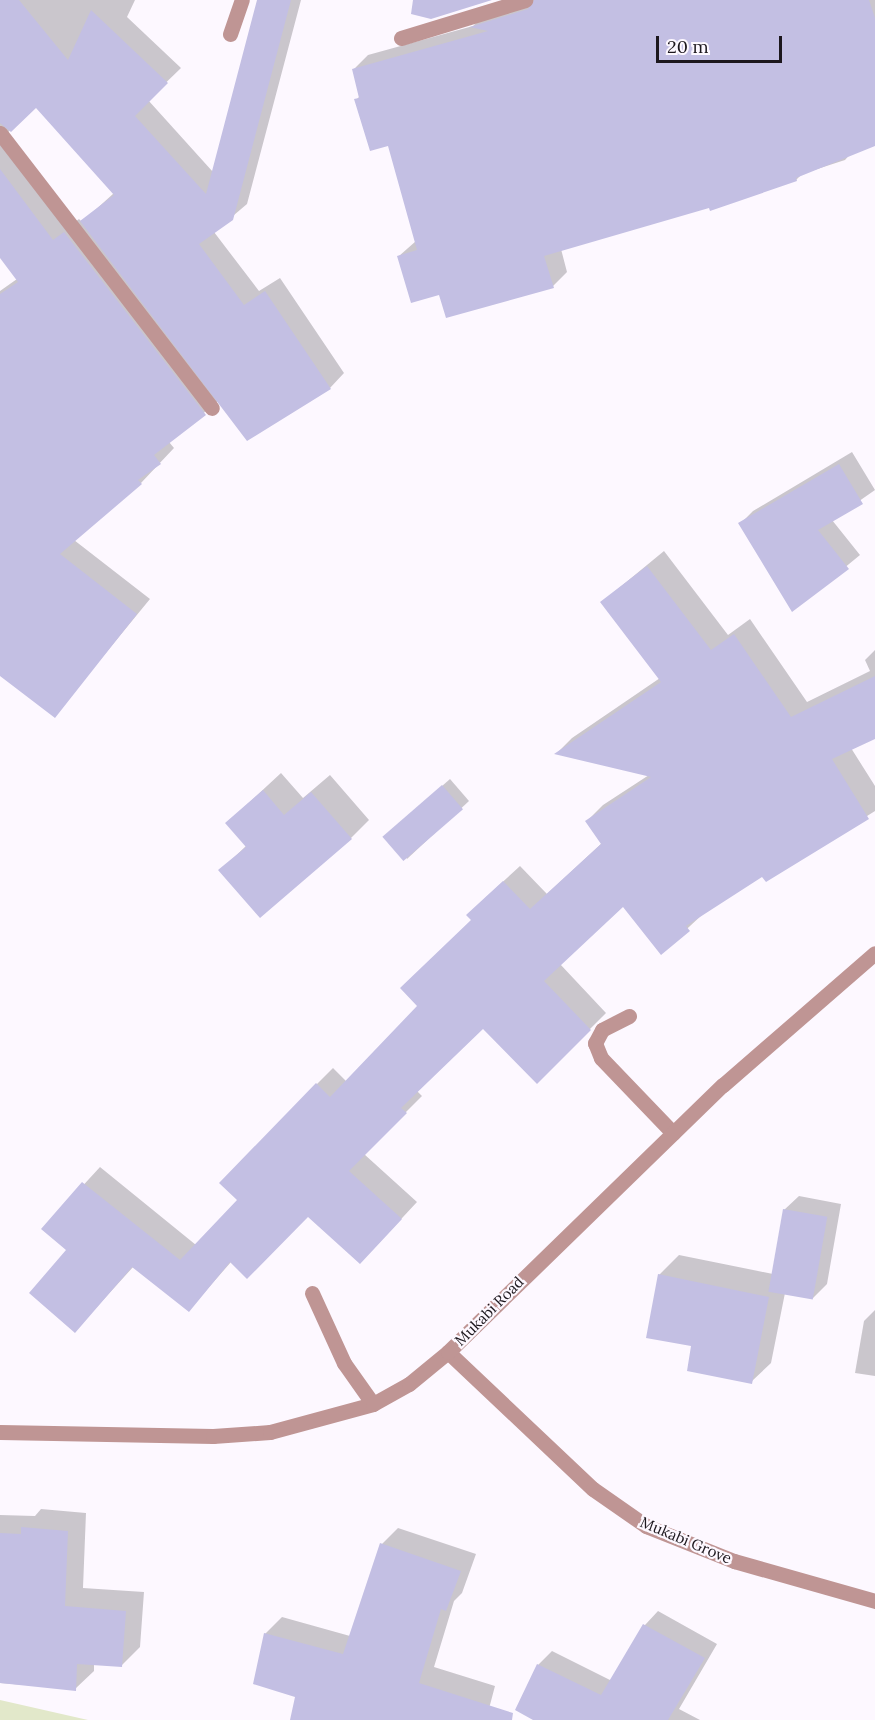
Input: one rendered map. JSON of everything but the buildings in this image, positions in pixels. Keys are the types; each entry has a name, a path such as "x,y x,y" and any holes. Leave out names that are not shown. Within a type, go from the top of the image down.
{"street":[{"path":"230,34 242,0"},
{"path":"401,38 525,0"},
{"path":"0,133 212,408"},
{"name":"Mukabi Road","path":"0,1432 247,1434 328,1419 373,1404 409,1384 448,1352 674,1133 875,953"},
{"path":"629,1016 602,1030 595,1043 601,1058 674,1133"},
{"path":"312,1293 344,1362 373,1404"},
{"name":"Mukabi Grove","path":"448,1352 593,1489 646,1526 734,1561 875,1601"}],"green space":[{"path":"0,1700 88,1720 0,1720"}]}
